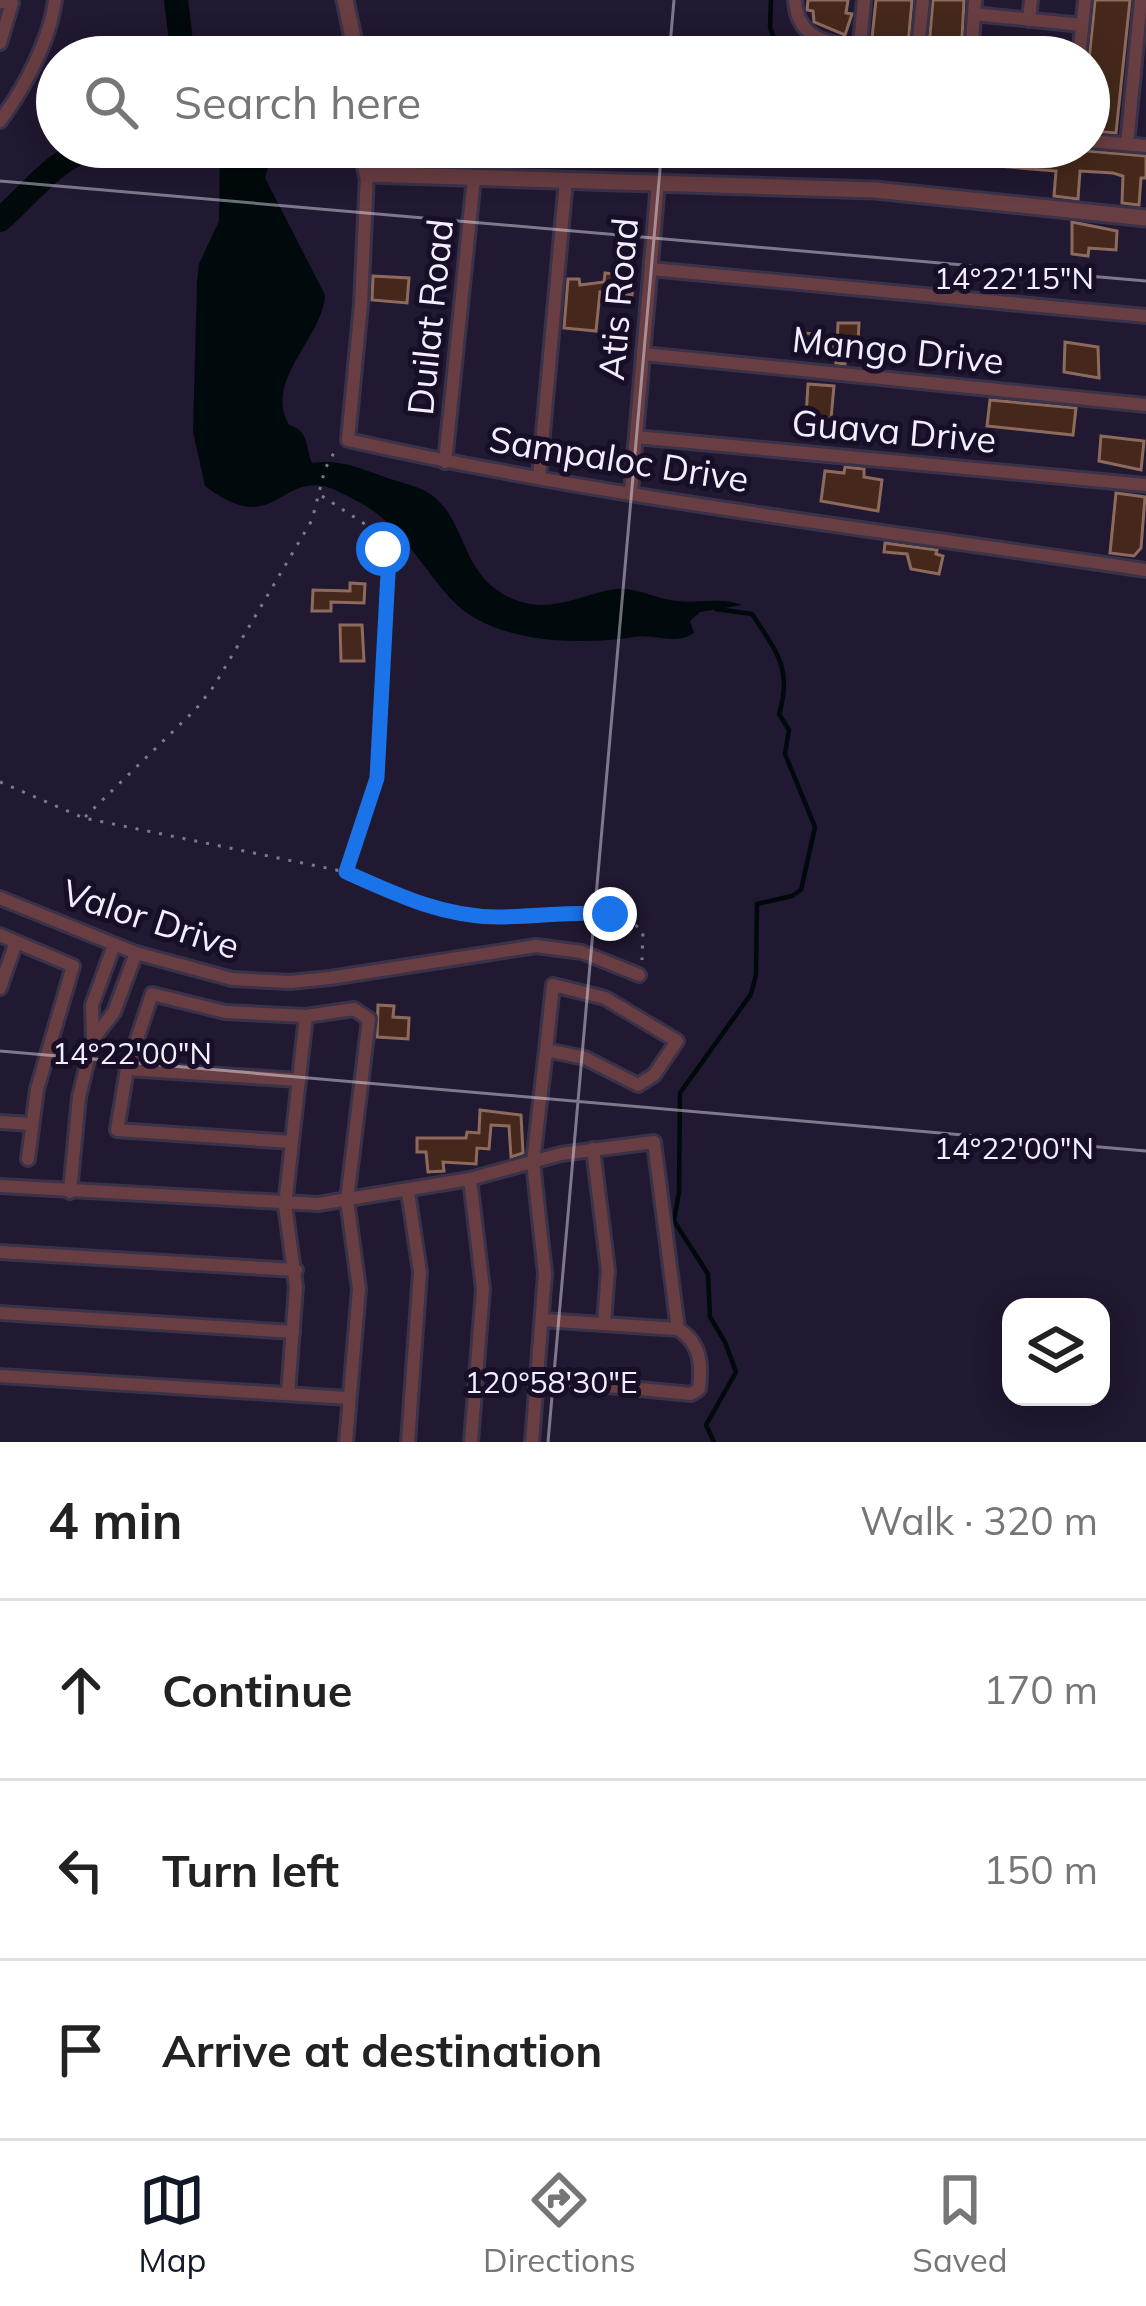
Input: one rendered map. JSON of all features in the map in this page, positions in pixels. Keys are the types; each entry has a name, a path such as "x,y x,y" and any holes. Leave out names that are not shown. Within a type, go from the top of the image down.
{"street":[{"path":"44,36 55,0"},
{"path":"346,0 353,36"},
{"path":"796,0 798,19 811,36"},
{"path":"861,36 864,0"},
{"path":"919,36 923,0"},
{"path":"1029,20 1030,0"},
{"path":"1081,36 1085,0"},
{"path":"1127,144 1141,0"},
{"path":"0,2 12,2 0,43"},
{"path":"975,7 1029,20 1082,25"},
{"path":"0,121 15,102 36,54"},
{"path":"1110,143 1146,146"},
{"path":"348,440 361,304 363,168"},
{"path":"412,168 474,178 875,190 1146,218"},
{"name":"Duilat Road","path":"445,462 474,178"},
{"path":"539,477 566,180"},
{"name":"Atis Road","path":"631,493 658,183"},
{"path":"651,269 1146,316"},
{"name":"Mango Drive","path":"643,354 1146,405"},
{"name":"Guava Drive","path":"636,437 1146,485"},
{"name":"Sampaloc Drive","path":"348,440 445,462 631,493 1146,570"},
{"name":"Valor Drive","path":"0,898 136,953 232,979 290,982 521,947 582,952 639,975"},
{"path":"0,935 73,966 44,1060 28,1159"},
{"path":"0,988 16,942"},
{"path":"70,1192 79,1097 93,1039 92,1005 114,945"},
{"path":"93,1039 114,1012 136,953"},
{"path":"532,1442 545,1274 533,1162 553,985 604,998 677,1041 668,1059 638,1084 585,1058 546,1050"},
{"path":"292,1142 116,1130 127,1069 152,994 225,1012 306,1016 354,1009 369,1019 347,1200 358,1289 346,1442"},
{"path":"287,1394 296,1270 284,1205 306,1016"},
{"path":"127,1069 299,1080"},
{"path":"0,1122 32,1124"},
{"path":"0,1186 284,1205 408,1192 593,1149 653,1142 678,1329"},
{"path":"593,1149 608,1270 604,1324"},
{"path":"470,1179 483,1289 471,1442"},
{"path":"408,1192 420,1272 408,1442"},
{"path":"0,1252 296,1270"},
{"path":"0,1313 293,1332"},
{"path":"537,1379 691,1394 700,1389 702,1360 678,1329 543,1320"},
{"path":"0,1376 348,1398"}],"path":[{"path":"84,818 214,686 311,520 334,451 348,440"},
{"path":"320,494 377,532 388,573 377,778 346,872"},
{"path":"0,782 84,818 346,872 429,908 497,917 572,911 624,916 638,924 646,941 639,975"}],"shaded area":[{"path":"220,168 268,168 265,178 325,295 322,311 283,392 289,425 304,435 312,463 347,465 428,493 445,508 485,580 518,601 555,604 623,589 663,599 742,605 700,612 690,621 694,633 679,639 641,636 561,641 511,633 468,614 386,521 340,492 308,486 260,506 246,506 205,486 193,432 197,282 199,264 219,221"}],"building":[{"path":"808,0 848,0 846,13 852,14 845,35 814,22"},
{"path":"876,0 912,0 909,36 872,36"},
{"path":"933,0 964,0 962,36 930,36"},
{"path":"1095,0 1130,0 1116,133 1110,133 1110,36 1091,36"},
{"path":"1110,153 1146,156 1139,205 1122,203 1123,176 1113,173 1080,171 1078,199 1054,196 1056,171 1020,168 1110,168"},
{"path":"1072,222 1117,231 1116,250 1089,248 1088,256 1072,254"},
{"path":"605,273 634,276 632,295 600,292 596,331 564,328 568,279 579,279 580,285 604,282"},
{"path":"373,276 409,278 407,303 372,300"},
{"path":"838,323 859,323 858,342 847,349 862,352 861,357 846,357 845,364 836,363 837,357 791,353 794,332 815,334 814,343 837,347"},
{"path":"1065,342 1098,347 1099,378 1064,372"},
{"path":"808,384 834,386 831,419 806,417"},
{"path":"990,400 1076,408 1073,435 987,426"},
{"path":"1101,436 1144,441 1141,470 1099,461"},
{"path":"845,467 864,469 864,477 882,480 878,511 821,501 825,471 844,473"},
{"path":"1116,493 1145,497 1141,548 1134,556 1110,553"},
{"path":"885,543 937,550 943,556 939,574 911,569 907,554 884,552"},
{"path":"350,583 365,584 364,603 331,602 331,611 312,611 313,590 350,591"},
{"path":"340,625 362,625 364,661 341,661"},
{"path":"378,1005 394,1006 393,1017 409,1018 408,1039 377,1037"},
{"path":"480,1110 521,1115 523,1153 511,1157 509,1126 491,1125 489,1149 477,1148 476,1164 443,1162 444,1171 428,1172 426,1152 417,1152 417,1138 466,1138 467,1132 479,1133"}],"waterway":[{"path":"176,0 180,36"},
{"path":"771,0 773,36"},
{"path":"0,220 55,168"},
{"path":"714,1442 706,1425 736,1372 710,1317 708,1274 674,1221 679,1192 680,1093 751,994 756,975 757,904 801,890 815,827 785,754 789,730 779,714 784,685 780,661 752,614 716,609"}],"route":[{"path":"383,549 388,573 377,778 346,872 429,908 460,913 497,917 572,911 610,914"}]}
